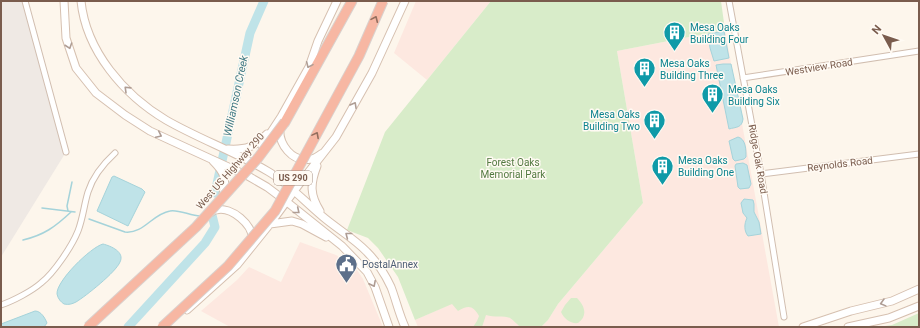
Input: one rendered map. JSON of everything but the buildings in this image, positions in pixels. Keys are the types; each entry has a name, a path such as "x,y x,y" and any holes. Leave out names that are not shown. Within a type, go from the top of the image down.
{"highway":[{"name":"West US Highway 290","path":"88,327 196,227 258,158 285,122 352,1"},
{"name":"US 290","path":"162,327 228,266 275,211 359,56 383,1"}],"main road":[{"path":"64,1 66,38 76,68 96,93 125,115 150,131 242,173 267,187 287,202 333,240 367,272 375,287 389,327"},
{"path":"80,1 89,34 98,52 107,67 129,92 164,119 271,173 295,190 323,217 361,246 381,268 391,288 405,327"},
{"path":"83,327 200,217 223,194 251,162 281,117 309,67 337,1"},
{"path":"167,327 237,265 326,151 336,137 372,73 405,1"},
{"path":"281,117 281,140 288,152 300,159 312,159 326,151"},
{"path":"226,149 238,150 249,148 274,127"},
{"path":"212,159 219,167 225,178 226,185 223,194"},
{"path":"320,159 311,187 312,196 323,217"},
{"path":"200,217 217,209 234,213 252,232 253,238 249,249"},
{"path":"270,224 292,221 302,224 333,240"},
{"path":"349,254 361,246"},
{"path":"803,327 851,311 892,301 919,290"},
{"path":"848,327 889,318 919,306"}],"street":[{"path":"25,1 66,152"},
{"name":"Ridge Oak Road","path":"729,1 761,174 784,317"},
{"name":"Westview Road","path":"743,78 919,51"},
{"path":"1,305 41,283 54,269 71,245 78,232 88,192 94,176 105,162 115,153"},
{"name":"Reynolds Road","path":"761,174 919,154"}],"shaded area":[{"path":"1,1 27,1 66,152 1,257"},
{"path":"416,1 491,1 427,80 394,53"},
{"path":"725,30 779,327 541,327 548,320 558,304 643,203 617,51"},
{"path":"300,242 336,255 355,267 363,279 383,327 230,327 201,311 237,280 249,267 281,282"},
{"path":"484,289 529,327 418,327 415,320"}],"green space":[{"name":"Forest Oaks Memorial Park","path":"491,1 721,1 725,30 617,51 643,203 558,304 548,320 541,327 520,327 508,317 486,315 482,327 473,327 479,316 475,310 467,307 458,311 452,304 415,320 398,277 378,248 368,238 347,230 385,132"},
{"path":"571,298 577,298 582,304 584,311 583,317 578,323 573,323 568,320 561,312"},
{"path":"919,313 919,327 878,327 892,325"}],"water":[{"path":"724,31 729,58 714,61 708,34"},
{"path":"731,64 743,119 740,126 729,129 716,65"},
{"path":"738,137 744,142 746,157 735,161 733,159 729,141"},
{"path":"743,163 747,165 751,184 749,188 740,189 738,187 735,166 736,164"},
{"path":"114,176 142,189 145,192 128,226 97,211 112,177"},
{"path":"744,199 753,200 754,212 759,222 761,234 748,236 746,232 745,223 747,218 743,213 741,203"},
{"path":"103,244 110,246 119,252 121,255 120,262 113,272 81,299 72,304 64,304 57,294 58,288 62,281 75,265 91,251"},
{"path":"35,311 41,313 45,319 47,323 44,327 1,327 1,324"}],"waterway":[{"name":"Williamson Creek","path":"215,193 250,33 264,1"},
{"path":"68,211 67,206 72,182"},
{"path":"42,208 75,212"},
{"path":"89,219 125,232 132,232 143,227 158,216 170,211 200,216"},
{"path":"23,240 37,236 49,230 71,212"},
{"name":"Williamson Creek","path":"128,327 205,243 215,227 212,215"}],"place":[{"name":"Mesa Oaks Building Four","path":"674,52"},
{"name":"Mesa Oaks Building Three","path":"645,88"},
{"name":"Mesa Oaks Building Six","path":"713,114"},
{"name":"Mesa Oaks Building Two","path":"655,140"},
{"name":"Mesa Oaks Building One","path":"663,186"},
{"name":"PostalAnnex","path":"346,284"}]}
